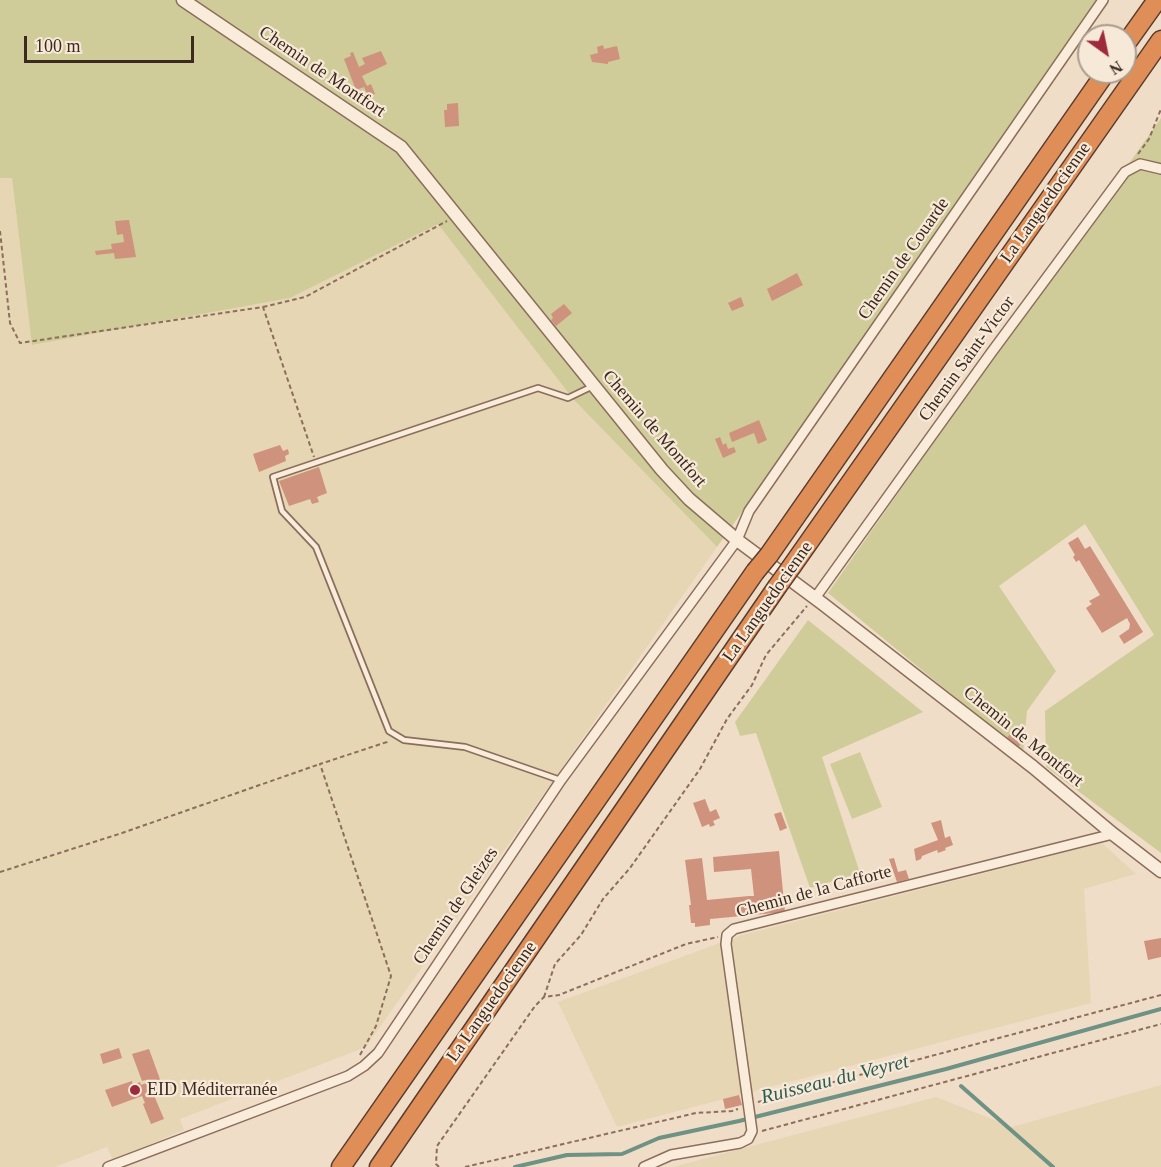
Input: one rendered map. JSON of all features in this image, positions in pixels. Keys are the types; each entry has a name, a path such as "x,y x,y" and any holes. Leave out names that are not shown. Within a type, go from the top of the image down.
{"highway":[{"path":"1137,28 1157,0"},
{"name":"La Languedocienne","path":"379,1167 777,587 1161,40"},
{"name":"La Languedocienne","path":"341,1167 1098,84"}],"street":[{"name":"Chemin de Montfort","path":"183,0 401,147 593,386 662,470 689,499 736,540 815,598 1033,767 1161,871"},
{"name":"Chemin de Couarde","path":"736,540 749,511 1103,0"},
{"path":"1125,172 1140,164 1161,169"},
{"name":"Chemin Saint-Victor","path":"815,598 991,353 1125,172"},
{"name":"Chemin de Gleizes","path":"108,1167 348,1076 378,1053 561,780 736,540"},
{"name":"Chemin de la Cafforte","path":"751,1133 726,944 727,935 734,929 1113,834"},
{"path":"644,1167 671,1155 740,1143 748,1139 751,1133"}],"lane":[{"path":"561,780 465,747 404,740 389,731 316,548 282,511 273,477 538,388 568,398 593,386"}],"path":[{"path":"1125,172 1149,139 1161,109"},
{"path":"0,231 10,323 20,343 263,307 306,297 455,217"},
{"path":"263,307 316,462"},
{"path":"439,1167 436,1164 437,1146 535,1006 544,997 555,964 581,935 603,899 630,868 700,769 727,719 752,686 766,656 815,598"},
{"path":"0,872 122,833 387,742 389,731"},
{"path":"320,764 391,976 376,1026 359,1056"},
{"path":"544,997 559,995 686,944 727,935"},
{"path":"465,1167 696,1113 732,1112 1161,995"},
{"path":"751,1133 1161,1024"}],"shaded area":[{"path":"0,0 1108,0 1091,24 1077,24 1077,43 717,547 573,399 438,224 290,298 32,345 12,178 0,178"},
{"path":"1161,118 1161,853 1046,767 1045,711 1154,635 1085,524 999,586 1056,671 1027,711 1023,753 828,593"},
{"path":"0,178 12,178 33,345 290,298 438,223 573,399 717,547 366,1047 180,1119 184,1130 113,1160 107,1147 55,1167 0,1167"},
{"path":"808,620 923,712 822,757 860,873 810,888 756,733 740,736 735,722"},
{"path":"860,752 882,807 852,819 830,764"},
{"path":"1102,843 1136,874 1084,889 1091,1003 617,1127 558,1002 742,935"},
{"path":"1161,1085 1161,1167 673,1167 936,1097 1012,1127"}],"building":[{"path":"603,45 604,49 617,46 620,59 608,62 608,64 592,62 590,55 598,53 597,47"},
{"path":"381,51 387,64 362,76 367,86 371,84 375,94 368,96 364,87 356,90 344,59 351,56 350,53 353,52 359,67 365,64 362,58"},
{"path":"458,103 459,126 445,127 444,110 447,110 447,104"},
{"path":"129,220 136,257 115,259 114,253 96,255 95,251 112,249 111,244 124,242 123,234 117,235 115,221"},
{"path":"797,273 803,285 772,301 767,289"},
{"path":"741,297 744,306 732,311 728,303"},
{"path":"564,304 572,313 556,326 551,320 553,318 551,314"},
{"path":"759,420 767,440 758,444 754,433 732,442 729,433"},
{"path":"720,437 723,445 726,443 728,449 734,447 736,452 723,458 715,439"},
{"path":"280,445 283,451 288,449 289,454 285,456 286,461 259,472 253,454"},
{"path":"319,467 327,493 317,497 319,502 312,504 310,499 289,506 279,481"},
{"path":"1078,537 1085,549 1090,546 1143,632 1124,644 1119,636 1129,629 1130,624 1127,618 1102,633 1086,608 1092,604 1089,601 1100,595 1079,560 1076,562 1073,557 1075,555 1068,543"},
{"path":"1012,732 1023,741 1017,749 1005,740"},
{"path":"705,799 710,812 716,809 720,818 713,821 715,825 710,827 709,824 702,827 693,803"},
{"path":"781,812 787,828 780,831 774,814"},
{"path":"941,820 945,838 950,836 953,845 938,853 937,850 922,856 916,861 914,849 938,840 931,823"},
{"path":"779,851 785,912 710,919 710,925 695,927 695,923 691,923 685,860 702,858 707,900 754,896 751,869 714,872 713,857"},
{"path":"894,858 898,872 906,870 909,879 897,882 889,859"},
{"path":"1161,938 1161,957 1148,960 1144,941"},
{"path":"119,1048 122,1058 103,1064 100,1054"},
{"name":"EID Méditerranée","path":"149,1049 161,1082 150,1086 164,1119 151,1124 142,1096 112,1107 105,1090 132,1081 133,1085 140,1082 141,1085 146,1083 145,1080 142,1081 132,1054"},
{"path":"739,1095 742,1105 725,1109 723,1099"}],"waterway":[{"name":"Ruisseau du Veyret","path":"515,1167 567,1155 622,1154 659,1138 739,1121 946,1069 1161,1009"},
{"path":"961,1086 1053,1167"}],"place":[{"name":"EID Méditerranée","path":"135,1090"}]}
